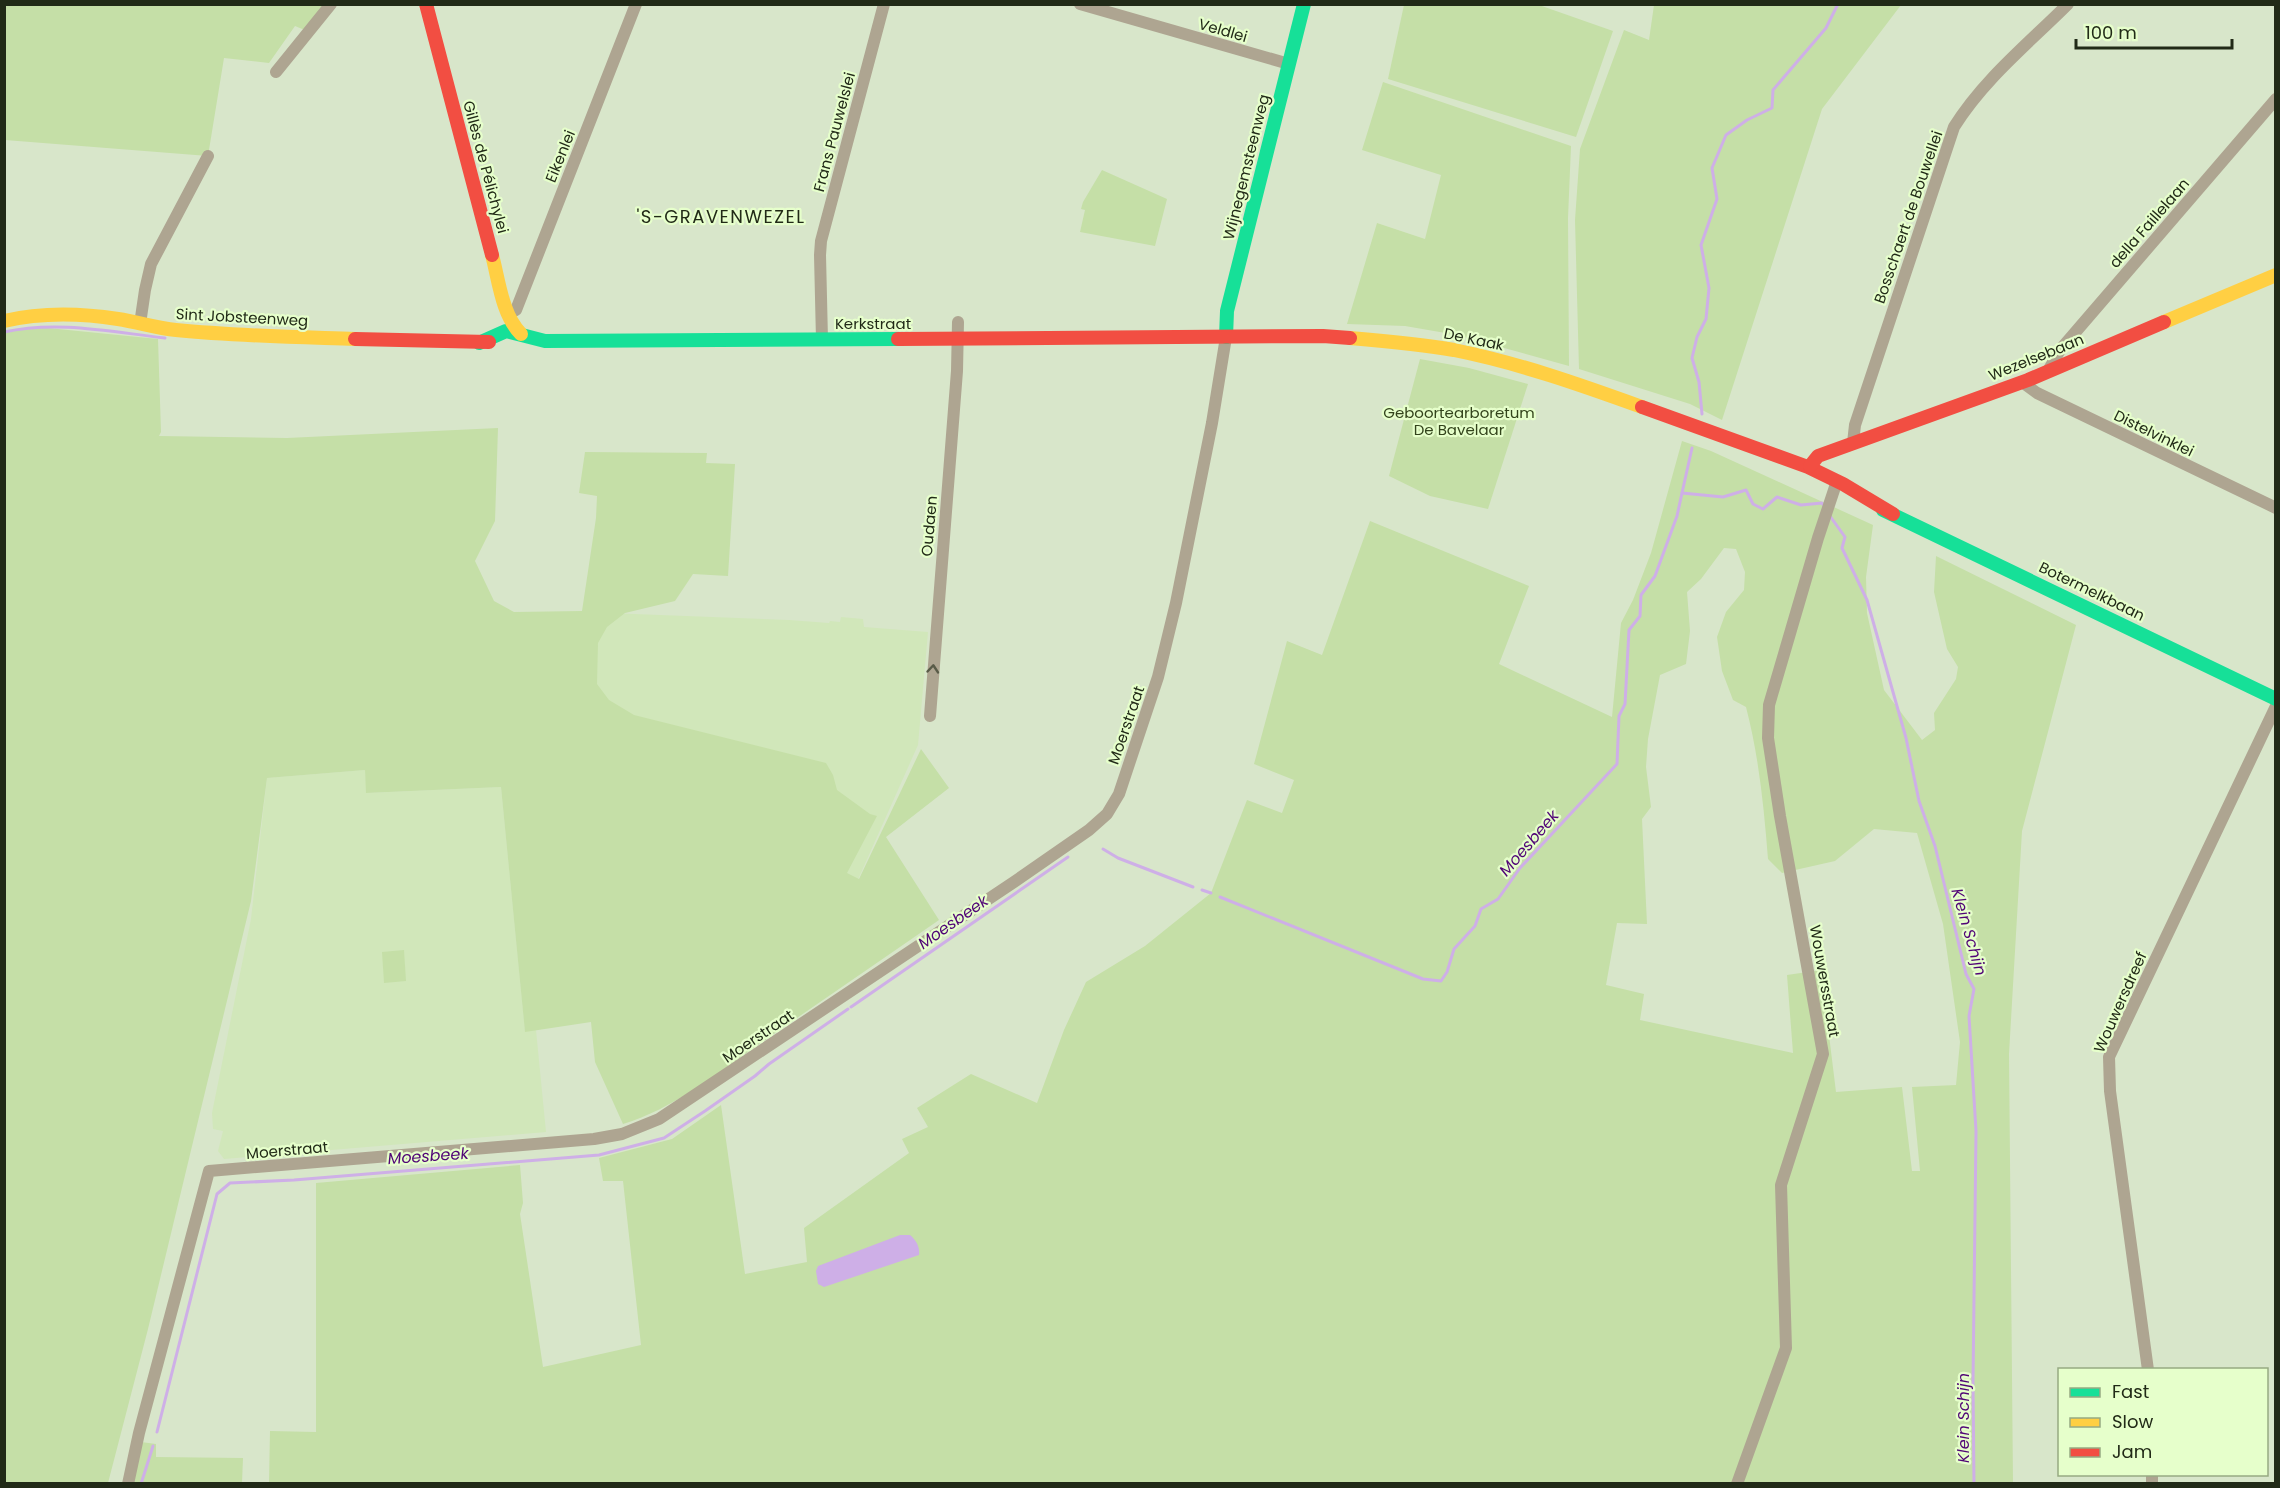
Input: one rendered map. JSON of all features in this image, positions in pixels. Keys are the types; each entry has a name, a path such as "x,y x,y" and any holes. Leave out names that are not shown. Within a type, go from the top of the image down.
{"main road":[{"name":"Gillès de Pélichylei","path":"426,4 511,311 513,326 521,334"},
{"name":"Wijnegemsteenweg","path":"1226,337 1227,311 1304,4"},
{"name":"Wezelsebaan","path":"1810,466 1818,456 2022,382 2276,275"},
{"name":"Sint Jobsteenweg","path":"4,321 29,315 75,314 120,319 186,331 297,338 479,343 506,331 521,334"},
{"name":"Kerkstraat","path":"521,334 534,340 545,341 1226,337"},
{"name":"De Kaak","path":"1226,337 1323,336 1403,343 1470,354 1572,383 1704,431"},
{"name":"Botermelkbaan","path":"1704,431 1810,466 1835,486"},
{"name":"Botermelkbaan","path":"1753,448 2276,699"}],"street":[{"path":"276,72 331,4"},
{"name":"Eikenlei","path":"511,311 636,4"},
{"name":"Frans Pauwelslei","path":"822,340 821,241 884,4"},
{"name":"Veldlei","path":"1080,4 1289,64"},
{"name":"Bosschaert de Bouwellei","path":"1853,443 1855,425 1954,127 1985,84 2068,4"},
{"name":"della Faillelaan","path":"2048,371 2060,350 2276,99"},
{"path":"141,324 151,264 208,156"},
{"name":"Oudaen","path":"930,716 958,322"},
{"name":"Moerstraat","path":"128,1484 139,1433 209,1171 594,1139 622,1134 659,1119 1014,882 1089,830 1107,814 1119,794 1158,677 1176,603 1212,423 1226,337"},
{"name":"Distelvinklei","path":"2022,382 2037,393 2276,508"},
{"name":"Wouwersstraat","path":"1737,1484 1786,1348 1781,1185 1823,1054 1780,816 1768,738 1769,705 1835,486"},
{"name":"Wouwersdreef","path":"2148,1368 2110,1090 2109,1057 2276,706"}],"shaded area":[{"path":"582,612 829,623 830,621 840,622 841,617 863,619 864,627 928,632 918,745 856,884 576,712"},
{"path":"365,770 367,793 501,787 525,1031 536,1030 546,1132 224,1159 218,1151 223,1131 213,1129 212,1113 251,919 267,778"},
{"path":"900,1235 910,1235 916,1241 919,1255 824,1287 818,1284 816,1271 818,1266"}],"green space":[{"path":"4,5 326,5 307,31 295,26 269,63 224,58 208,156 5,140"},
{"path":"1404,5 1539,5 1613,31 1576,137 1388,79"},
{"path":"1654,5 1901,5 1822,109 1722,420 1690,404 1579,369 1575,220 1580,149 1624,30 1649,40"},
{"path":"1383,82 1571,146 1568,218 1569,366 1457,335 1405,326 1347,324 1377,223 1425,239 1441,175 1362,150"},
{"path":"1102,170 1167,199 1155,246 1080,232 1085,210 1081,209 1083,202"},
{"path":"38,327 158,339 161,432 159,436 287,438 498,428 495,521 475,561 494,601 514,612 582,611 596,518 597,496 579,493 585,452 707,453 706,463 735,464 728,576 693,574 675,601 625,613 607,627 598,643 597,684 609,700 634,715 826,763 833,775 837,790 870,814 877,816 847,873 859,879 921,749 949,788 886,837 939,920 694,1090 659,1109 623,1124 595,1062 591,1022 525,1032 501,787 366,793 365,770 267,778 251,901 148,1329 108,1483 5,1483 4,331"},
{"name":"Geboortearboretum De Bavelaar","path":"1420,359 1469,368 1528,384 1488,509 1430,496 1389,476"},
{"path":"1682,441 1711,451 1873,525 1866,577 1867,613 1884,690 1922,740 1935,730 1934,713 1956,679 1958,667 1947,649 1934,592 1936,556 2076,625 2022,831 2009,1054 2013,1483 269,1484 270,1431 316,1432 316,1183 520,1165 523,1203 520,1214 543,1367 641,1345 623,1181 603,1181 599,1158 672,1139 721,1105 745,1274 807,1262 804,1228 909,1153 902,1139 928,1127 917,1108 971,1074 1037,1103 1064,1030 1086,982 1145,946 1211,893 1247,800 1282,813 1294,780 1254,764 1287,641 1322,655 1370,521 1529,586 1499,664 1612,717 1621,623 1633,600 1651,553","holes":["1724,548 1736,549 1745,572 1744,590 1726,612 1717,637 1722,671 1733,700 1746,707 1751,726 1765,821 1768,859 1782,873 1835,861 1874,829 1917,833 1943,924 1960,1042 1956,1085 1912,1087 1920,1171 1912,1171 1902,1087 1836,1092 1821,970 1787,975 1793,1053 1640,1020 1644,994 1606,985 1617,923 1647,924 1642,819 1651,807 1646,767 1648,739 1660,675 1686,664 1690,631 1687,592 1701,579"]},
{"path":"404,950 406,981 384,983 382,952"},
{"path":"141,1442 156,1444 156,1457 243,1458 242,1483 133,1484"}],"waterway":[{"name":"Klein Schijn","path":"1702,414 1699,382 1692,358 1697,337 1706,319 1709,288 1701,245 1717,199 1712,168 1726,135 1747,120 1772,108 1773,90 1826,28 1838,4"},
{"path":"4,332 64,327 165,338"},
{"name":"Klein Schijn","path":"1692,448 1682,493 1723,497 1746,490 1753,504 1763,509 1777,497 1801,505 1822,503 1824,506"},
{"name":"Moesbeek","path":"1220,897 1423,979 1441,981 1447,972 1454,949 1475,926 1481,909 1498,899 1520,868 1617,764 1619,716 1625,704 1629,630 1640,616 1641,595 1655,576 1677,516 1682,493"},
{"name":"Klein Schijn","path":"1830,516 1845,537 1842,548 1867,600 1906,738 1919,801 1935,846 1966,974 1974,989 1969,1016 1976,1131 1974,1484"},
{"name":"Moesbeek","path":"1103,849 1118,858 1193,887"},
{"name":"Moesbeek","path":"851,1007 1068,857"},
{"name":"Moesbeek","path":"1202,890 1211,893"},
{"name":"Moesbeek","path":"157,1432 217,1194 230,1183 294,1180 599,1155 664,1138 848,1009"},
{"name":"Moesbeek","path":"141,1484 153,1446"}],"traffic: fast":[{"path":"1226,337 1227,311 1304,4"},
{"path":"479,343 506,331 545,341 898,339"},
{"path":"1883,510 2276,699"}],"traffic: slow":[{"path":"492,255 505,308 521,334"},
{"path":"2164,322 2276,275"},
{"path":"4,321 32,316 75,315 118,319 198,332 355,339"},
{"path":"1350,338 1428,346 1478,355 1550,375 1642,407"}],"traffic: jam":[{"path":"426,4 492,255"},
{"path":"1810,466 1818,456 2028,380 2164,322"},
{"path":"898,339 1323,336 1350,338"},
{"path":"355,339 489,342"},
{"path":"1642,407 1808,467 1843,484 1893,514"}],"district":[{"name":"'S-GRAVENWEZEL","path":"721,216"}]}
